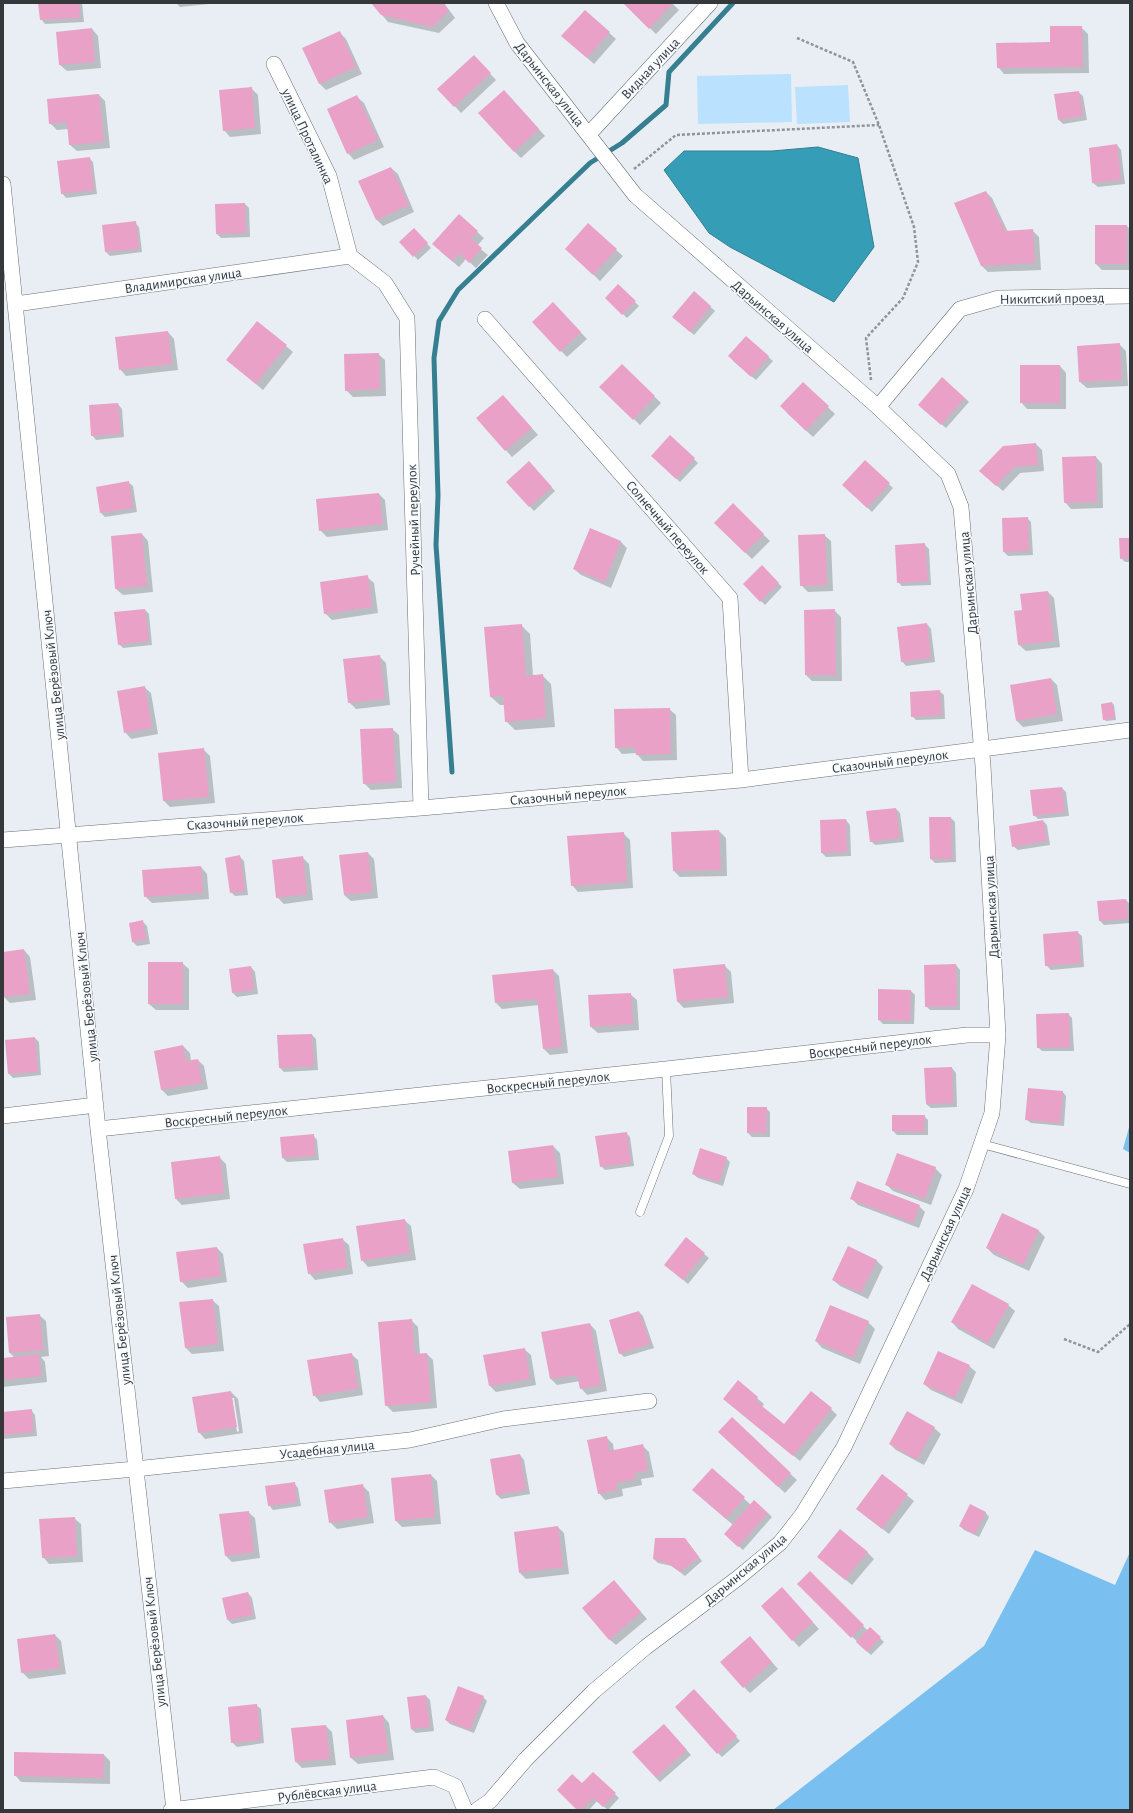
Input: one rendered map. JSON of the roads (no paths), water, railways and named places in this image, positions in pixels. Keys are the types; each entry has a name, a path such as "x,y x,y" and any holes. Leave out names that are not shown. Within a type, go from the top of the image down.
{"street":[{"name":"Дарьинская улица","path":"477,1810 490,1801 526,1759 594,1691 646,1647 738,1578 780,1543 802,1515 844,1448 966,1189 992,1113 998,1035 982,750 961,507 948,474 878,407 635,195 517,43 496,3"},
{"name":"Видная улица","path":"589,134 710,3"},
{"name":"улица Проталинка","path":"274,64 329,176 350,256"},
{"name":"улица Берёзовый Ключ","path":"3,184 70,834 98,1129 172,1810"},
{"name":"Владимирская улица","path":"16,304 350,256"},
{"name":"Ручейный переулок","path":"350,256 385,283 407,318 421,808"},
{"name":"Никитский проезд","path":"878,407 960,309 998,298 1130,296"},
{"name":"Солнечный переулок","path":"485,319 730,598 741,780"},
{"name":"Сказочный переулок","path":"3,840 421,808 741,780 1130,730"},
{"name":"Воскресный переулок","path":"98,1129 666,1069 967,1034 998,1035"},
{"path":"3,1116 96,1105"},
{"name":"Усадебная улица","path":"3,1481 135,1469 410,1440 503,1419 648,1401"},
{"name":"Рублёвская улица","path":"172,1810 434,1777 455,1786 465,1810"}],"lane":[{"path":"640,1212 669,1136 666,1069"},
{"path":"982,1144 1130,1184"}],"waterway":[{"path":"452,772 436,545 438,496 434,358 439,321 458,290 590,163 622,143 666,105 669,72 733,3"}]}
